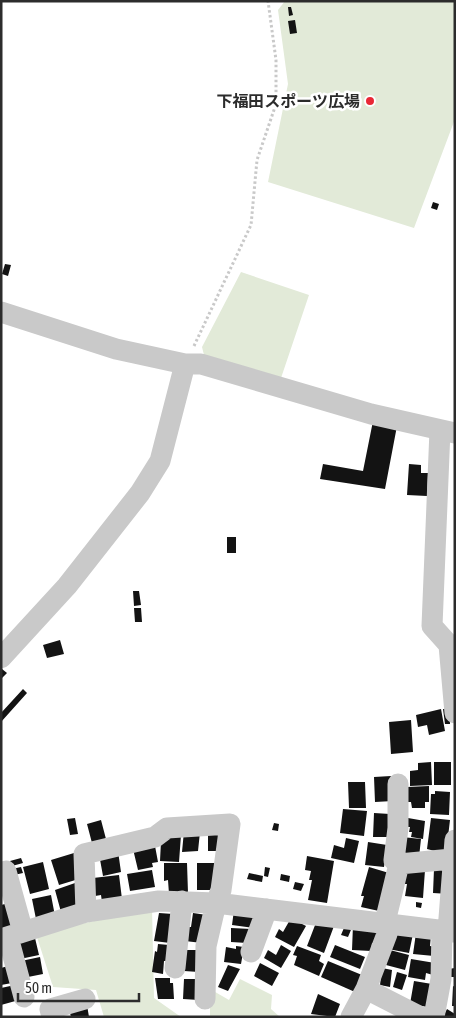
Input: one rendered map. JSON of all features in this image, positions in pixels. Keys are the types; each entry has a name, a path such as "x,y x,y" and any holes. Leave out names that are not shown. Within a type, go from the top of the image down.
{"street":[{"path":"1,312 116,349 185,364 201,364 371,414 447,431 432,626 452,645 455,713"},
{"path":"1,658 67,586 140,493 160,461 185,364"},
{"path":"398,784 398,828 394,860 399,864"},
{"path":"86,912 84,854 155,837 167,828 230,824 221,890 206,946 205,999"},
{"path":"399,864 453,850 448,931 434,1017"},
{"path":"351,1017 366,989 387,934 385,922 399,864"},
{"path":"6,871 11,936 24,997"},
{"path":"11,936 86,912 159,901 216,903 448,931"},
{"path":"175,968 182,901"},
{"path":"250,952 267,909"},
{"path":"366,989 421,1017"},
{"path":"52,1017 50,1009 85,999"}],"path":[{"path":"185,364 251,225 258,160 276,104 276,60 268,1"}],"green space":[{"name":"下福田スポーツ広場","path":"285,1 455,1 455,119 414,228 268,182 288,84 278,10"},
{"path":"241,272 309,295 280,381 205,359 202,347"},
{"path":"152,908 154,998 181,1017 104,1017 96,990 53,987 36,934"},
{"path":"240,979 272,995 271,1009 280,1017 210,1017 210,989 229,1000"}],"building":[{"path":"288,7 291,7 293,15 289,16"},
{"path":"295,20 297,33 290,34 288,21"},
{"path":"433,202 439,204 437,210 431,208"},
{"path":"5,264 11,265 8,276 2,274"},
{"path":"373,421 397,426 385,489 320,479 323,464 363,471"},
{"path":"409,464 421,465 421,473 428,473 427,496 407,495"},
{"path":"227,537 236,537 236,553 227,553"},
{"path":"133,591 139,591 141,605 134,606"},
{"path":"134,608 141,608 142,622 135,622"},
{"path":"60,640 64,654 47,658 43,645"},
{"path":"1,670 7,673 1,679"},
{"path":"23,689 27,693 1,722 1,713"},
{"path":"441,709 445,731 429,735 427,725 418,727 416,715"},
{"path":"443,709 449,709 450,724 445,724"},
{"path":"411,720 413,752 391,754 389,722"},
{"path":"431,762 432,785 410,786 410,771 418,770 418,763"},
{"path":"434,762 451,762 451,785 434,785"},
{"path":"391,776 393,801 375,802 374,777"},
{"path":"348,782 365,782 366,808 349,808"},
{"path":"429,786 429,802 425,802 425,808 412,808 411,802 408,802 407,787"},
{"path":"435,791 450,792 449,815 430,814 431,794 435,794"},
{"path":"343,809 367,811 364,836 340,833"},
{"path":"374,813 390,814 389,837 373,837"},
{"path":"75,818 78,834 70,835 67,819"},
{"path":"408,818 425,821 423,839 411,837 410,827 407,827"},
{"path":"431,818 450,820 446,854 427,849"},
{"path":"101,820 106,839 92,843 87,824"},
{"path":"274,823 279,824 278,831 272,830"},
{"path":"208,829 223,829 223,851 208,851"},
{"path":"184,831 200,832 198,851 182,852"},
{"path":"167,834 181,835 179,862 160,861 161,841 167,841"},
{"path":"402,837 421,839 419,857 400,854"},
{"path":"346,838 359,841 354,863 331,858 334,845 344,848"},
{"path":"368,842 387,845 384,867 365,865"},
{"path":"155,846 158,862 152,863 153,867 138,870 133,849"},
{"path":"118,851 121,872 103,876 99,854"},
{"path":"74,853 82,878 59,885 51,860"},
{"path":"307,856 334,861 327,903 308,900 312,880 309,880 311,871 305,870"},
{"path":"21,858 23,863 12,866 10,861"},
{"path":"43,862 49,889 30,894 23,867"},
{"path":"164,863 187,863 188,893 169,894 168,880 164,881"},
{"path":"197,863 215,863 215,890 197,890"},
{"path":"21,867 23,873 14,875 12,869"},
{"path":"265,867 270,868 268,877 264,876"},
{"path":"369,867 389,873 379,911 361,907 364,896 361,896"},
{"path":"404,869 425,870 423,898 405,896 407,884 403,884"},
{"path":"434,869 451,869 449,894 433,893"},
{"path":"152,870 155,887 130,891 127,874"},
{"path":"249,873 263,876 262,882 247,879"},
{"path":"281,874 290,876 289,882 280,880"},
{"path":"119,875 122,899 102,902 101,895 95,896 93,878"},
{"path":"295,882 304,884 301,891 293,889"},
{"path":"75,883 82,906 61,912 55,890"},
{"path":"51,895 55,916 36,919 32,899"},
{"path":"416,902 422,903 421,908 416,907"},
{"path":"9,903 14,927 1,930 1,905"},
{"path":"234,910 256,913 254,928 232,925"},
{"path":"159,913 173,914 170,943 154,941"},
{"path":"193,913 207,915 202,943 185,941 188,927 191,927"},
{"path":"291,918 306,926 294,947 275,937 279,929 283,932"},
{"path":"317,920 334,926 324,953 307,946"},
{"path":"346,923 353,925 348,937 341,935"},
{"path":"353,925 380,931 377,944 372,943 371,951 352,950"},
{"path":"231,928 251,929 247,943 231,942"},
{"path":"392,930 413,934 409,953 388,949"},
{"path":"416,933 431,935 430,946 435,947 434,956 413,954"},
{"path":"35,938 39,955 20,959 19,942"},
{"path":"158,944 169,945 168,961 164,961 163,974 152,972"},
{"path":"281,945 291,951 281,968 264,958 268,950 276,955"},
{"path":"335,945 365,957 360,969 330,957"},
{"path":"236,946 244,947 241,964 224,962 226,947 236,949"},
{"path":"297,946 321,955 319,961 324,964 319,976 294,965 297,956 293,955"},
{"path":"184,950 200,950 199,972 184,971"},
{"path":"390,950 409,955 405,970 386,965"},
{"path":"40,957 43,974 28,977 21,961"},
{"path":"411,959 435,963 433,975 426,973 425,980 408,977"},
{"path":"328,961 362,975 355,992 321,977"},
{"path":"260,963 279,973 272,986 254,976"},
{"path":"228,965 240,969 228,991 218,987"},
{"path":"8,966 12,983 1,985 1,968"},
{"path":"382,968 392,970 390,987 380,985"},
{"path":"455,968 455,977 449,977 448,969"},
{"path":"397,972 407,975 402,990 393,987"},
{"path":"155,978 170,978 170,983 173,983 174,999 158,999"},
{"path":"184,979 199,979 199,1000 183,999"},
{"path":"414,981 432,984 428,1007 410,1004"},
{"path":"15,985 19,1000 1,1005 1,988"},
{"path":"453,986 455,987 455,1006 452,1006"},
{"path":"318,994 340,1004 335,1017 311,1014"},
{"path":"87,1005 89,1017 71,1017 69,1009"},
{"path":"447,1009 455,1014 455,1017 443,1017"}],"place":[{"name":"下福田スポーツ広場","path":"370,101"}]}
